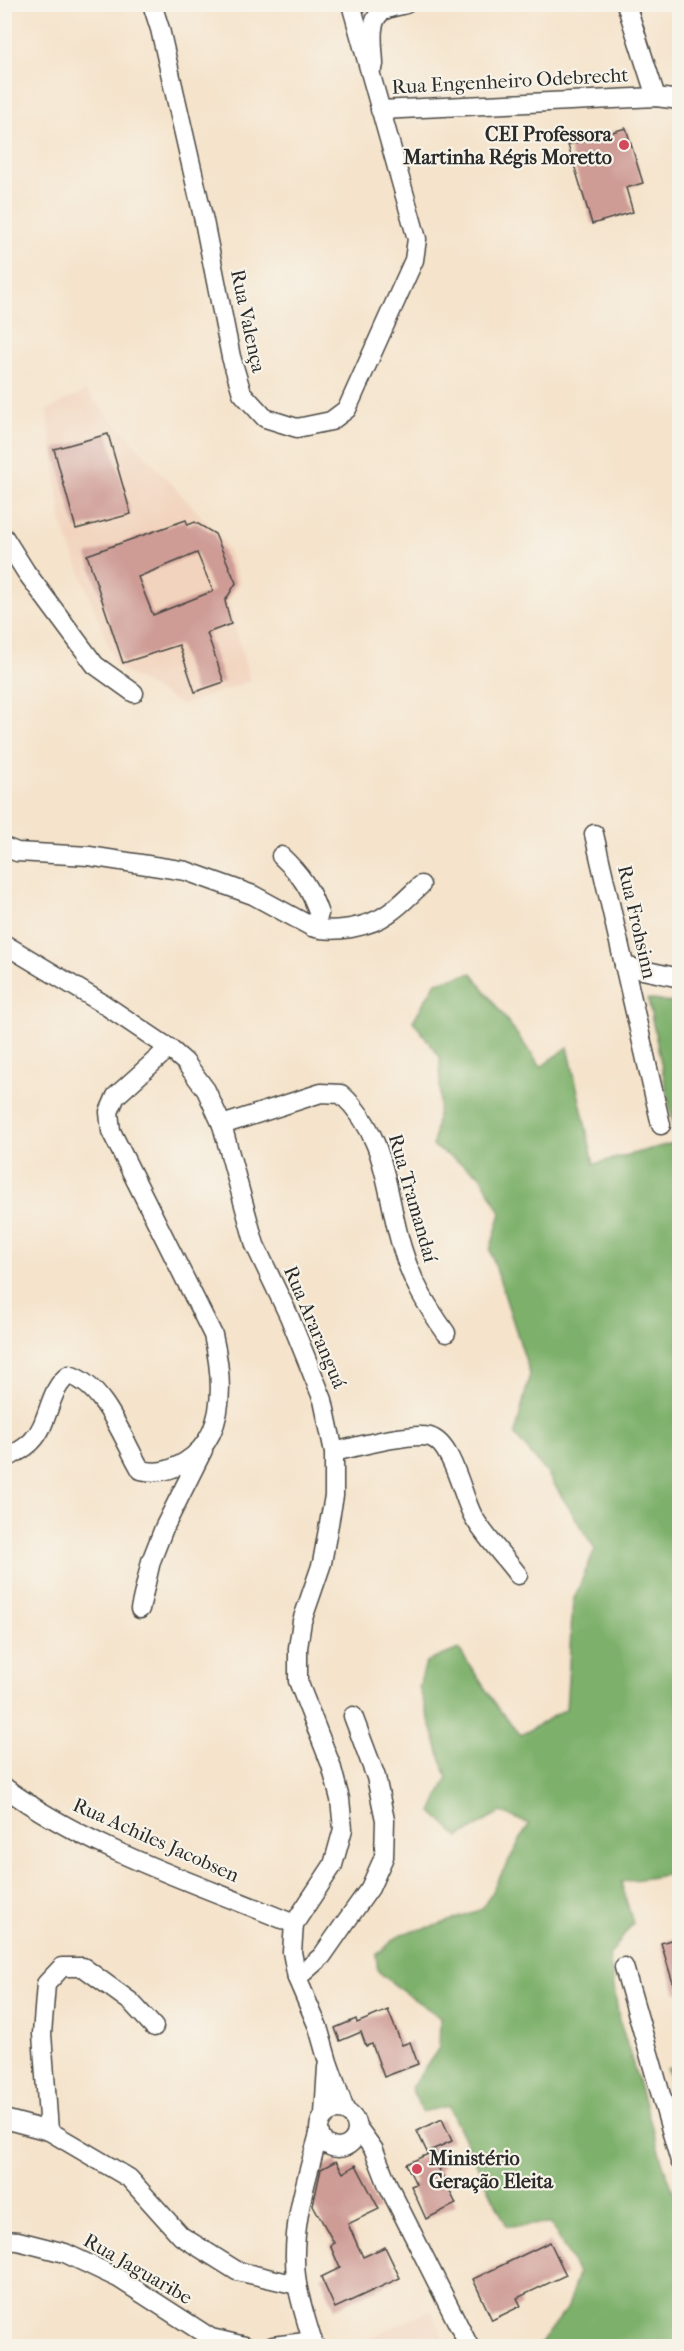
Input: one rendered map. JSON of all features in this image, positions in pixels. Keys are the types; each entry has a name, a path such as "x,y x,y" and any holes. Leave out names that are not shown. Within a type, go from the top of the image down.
{"street":[{"name":"Rua Valença","path":"152,4 160,29 204,221 231,357 242,393 265,418 297,428 331,421 347,409 414,260 417,239 380,110"},
{"name":"Rua Engenheiro Odebrecht","path":"351,4 380,110 656,97 680,100"},
{"path":"374,91 373,27 375,18 382,11 406,4"},
{"path":"626,4 656,97"},
{"path":"4,537 26,572 95,665 134,693"},
{"name":"Rua Frohsinn","path":"594,834 661,1125"},
{"path":"4,847 17,852 89,856 186,871 253,896 322,930 368,924 388,914 421,885"},
{"path":"281,856 301,876 311,891 319,914 312,927"},
{"name":"Rua Araranguá","path":"4,944 102,1003 169,1048 185,1062 206,1090 222,1125 255,1245 312,1370 323,1400 334,1452 335,1474 330,1530 322,1563 302,1621 298,1648 298,1681 331,1765 340,1799 343,1829 333,1865 294,1924"},
{"path":"624,966 680,978"},
{"path":"140,1609 151,1561 164,1528 216,1422 219,1397 219,1362 213,1335 111,1131 109,1112 116,1096 169,1048"},
{"name":"Rua Tramandaí","path":"222,1125 321,1093 341,1094 354,1105 368,1124 380,1155 402,1248 414,1279 425,1303 446,1333"},
{"path":"4,1460 33,1441 48,1415 60,1382 69,1375 79,1378 93,1390 110,1411 141,1470 154,1473 174,1469 192,1458 208,1441"},
{"path":"334,1452 392,1439 428,1436 439,1442 448,1455 480,1528 518,1575"},
{"path":"297,1978 322,1956 370,1888 384,1857 385,1820 376,1777 354,1716"},
{"name":"Rua Achiles Jacobsen","path":"4,1786 32,1807 93,1840 294,1924"},
{"path":"294,1924 292,1952 297,1978 318,2027 345,2110 354,2117 358,2128 374,2150 387,2183 469,2346"},
{"path":"49,2131 42,2034 46,1984 62,1966 82,1967 131,2002 154,2027"},
{"path":"624,1967 680,2161"},
{"path":"273,2346 314,2344 297,2284 296,2253 298,2216 319,2134 318,2124 324,2114 328,2062"},
{"path":"324,2114 334,2109 345,2110"},
{"path":"4,2119 49,2131 129,2178 181,2236 237,2271 297,2284"},
{"path":"310,2164 355,2139 358,2128"},
{"path":"319,2134 325,2144 341,2147 364,2157 387,2183"},
{"name":"Rua Jaguaribe","path":"4,2240 18,2241 65,2253 118,2278 211,2338 245,2346"}],"shaded area":[{"path":"86,391 224,541 241,583 228,602 250,681 181,705 117,667 62,525 47,410"},
{"path":"431,2310 448,2346 351,2346"}],"green space":[{"path":"472,973 541,1067 568,1047 594,1164 677,1142 648,999 679,1004 679,1873 621,1882 633,1923 609,1956 619,2018 664,2167 679,2206 679,2346 539,2346 568,2307 578,2273 551,2224 507,2226 448,2106 422,2112 411,2088 439,2048 440,2017 378,1971 376,1955 401,1934 438,1925 482,1909 529,1824 501,1812 459,1837 432,1812 447,1778 419,1687 426,1662 459,1649 500,1711 521,1735 566,1709 573,1601 595,1549 547,1473 515,1435 530,1374 490,1250 501,1213 480,1175 433,1146 440,1098 440,1057 413,1021 436,982"},
{"path":"680,2064 679,2106 667,2069"}],"building":[{"path":"626,128 643,183 626,188 633,212 592,224 568,145"},
{"path":"108,434 131,514 76,529 54,449"},
{"path":"186,520 188,525 195,522 215,534 236,583 225,601 231,624 207,633 224,682 195,692 179,645 123,663 87,555","holes":["197,553 213,591 153,615 138,577"]},
{"path":"680,1937 680,1992 676,1993 661,1943"},
{"path":"388,2010 402,2045 410,2042 418,2064 384,2077 372,2044 366,2046 361,2032 340,2041 335,2028 356,2019 357,2023"},
{"path":"442,2119 452,2141 427,2152 417,2131"},
{"path":"435,2151 443,2167 439,2169 456,2204 426,2219 411,2186 416,2184 406,2164"},
{"path":"336,2161 343,2173 356,2165 379,2209 348,2224 363,2257 385,2247 400,2278 335,2308 321,2277 340,2268 330,2245 334,2243 313,2205 321,2169"},
{"path":"550,2242 566,2275 517,2298 521,2306 492,2320 473,2279"}],"place":[{"name":"CEI Professora Martinha Régis Moretto","path":"624,145"},
{"name":"Ministério Geração Eleita","path":"417,2169"}]}
